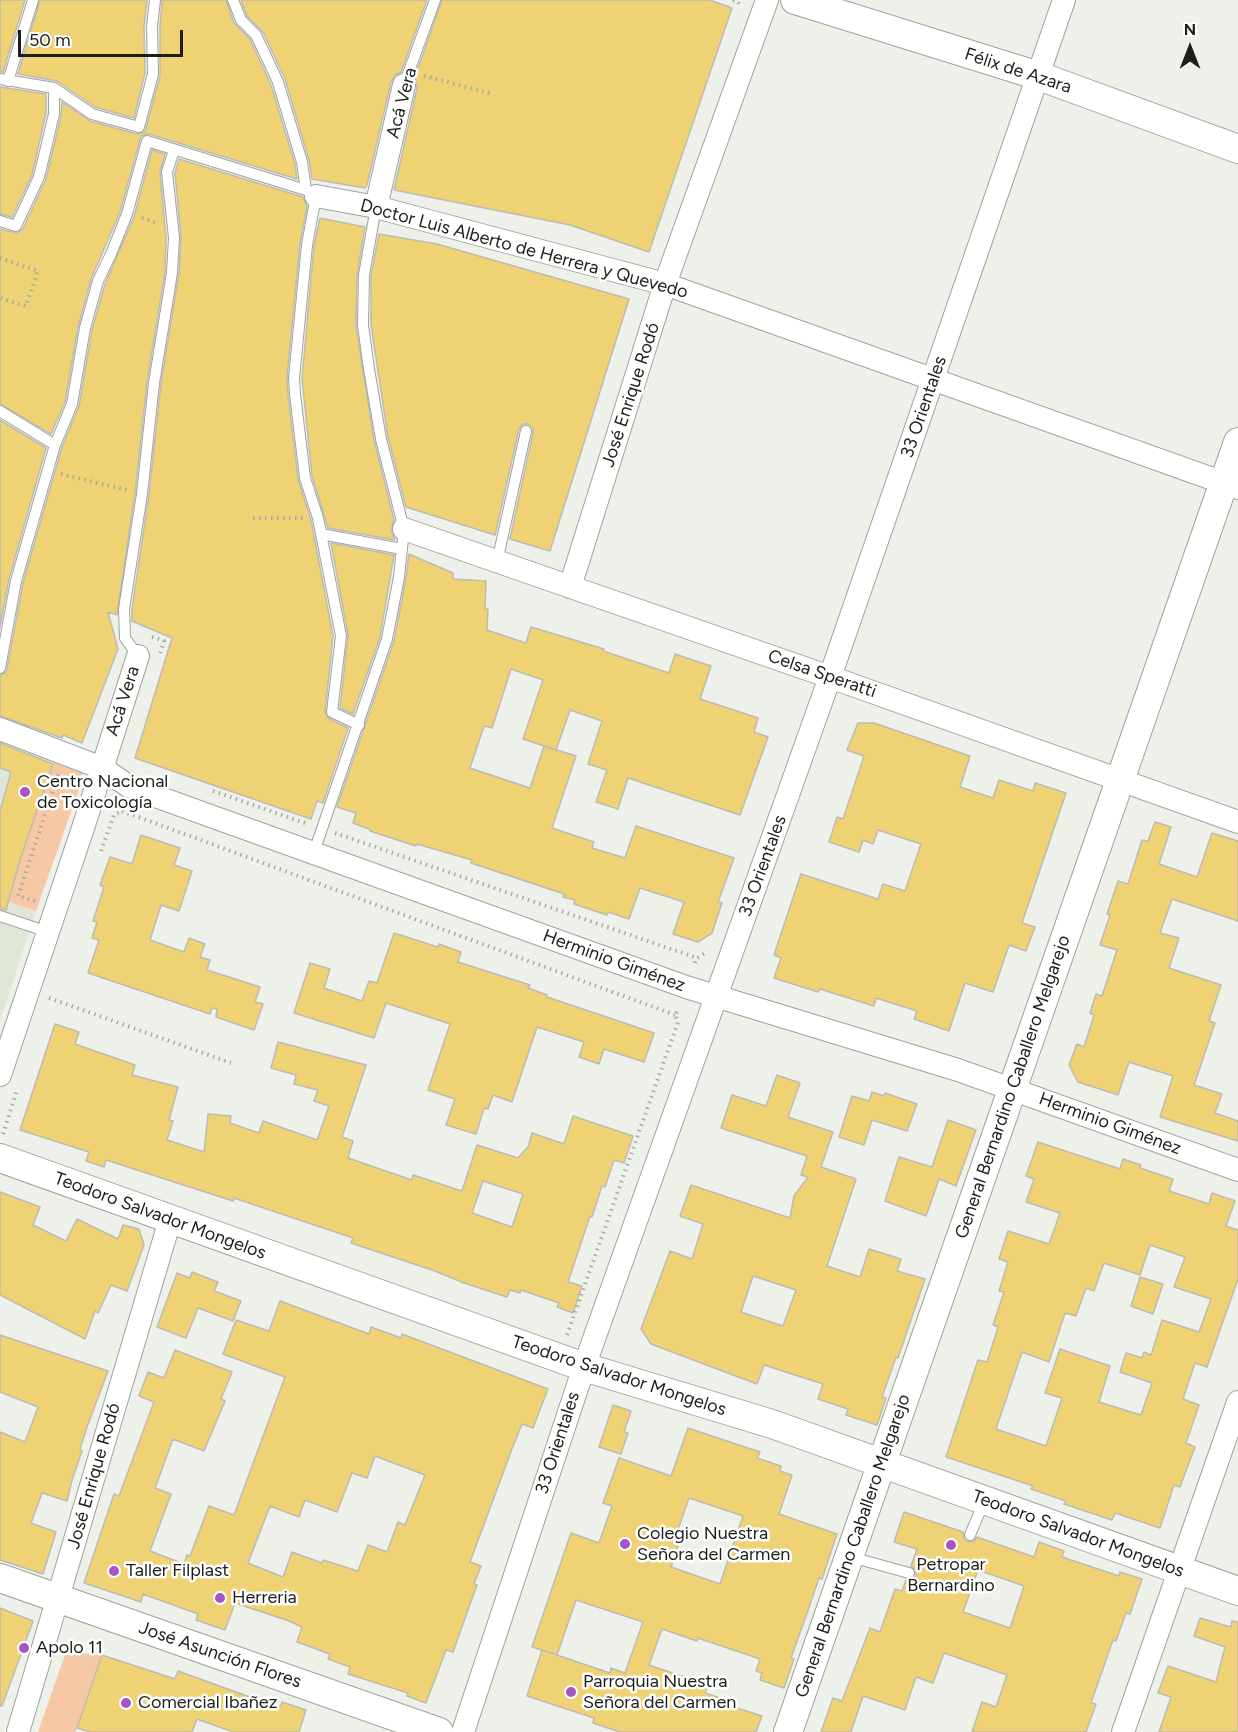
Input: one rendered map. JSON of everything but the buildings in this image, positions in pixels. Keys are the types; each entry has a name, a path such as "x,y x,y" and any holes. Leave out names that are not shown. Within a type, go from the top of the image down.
{"street":[{"name":"José Enrique Rodó","path":"570,587 665,284 767,0"},
{"name":"Félix de Azara","path":"795,0 1039,76 1238,149"},
{"name":"33 Orientales","path":"462,1732 584,1367 830,677 1064,0"},
{"name":"Acá Vera","path":"376,207 406,79"},
{"name":"Doctor Luis Alberto de Herrera y Quevedo","path":"311,193 376,207 665,284 1231,486"},
{"name":"General Bernardino Caballero Melgarejo","path":"788,1732 1120,780 1231,486 1238,442"},
{"name":"Celsa Speratti","path":"403,539 497,562 1238,822"},
{"name":"Acá Vera","path":"0,1075 138,656"},
{"name":"Herminio Giménez","path":"0,729 102,768 130,787 716,997 958,1070 1238,1170"},
{"name":"Teodoro Salvador Mongelos","path":"0,1158 584,1367 772,1424 1238,1591"},
{"name":"José Enrique Rodó","path":"18,1732 170,1220"},
{"path":"1123,1732 1238,1402"},
{"name":"José Asunción Flores","path":"0,1578 439,1732"}],"lane":[{"path":"33,0 4,80 54,88 92,114 139,127 153,74 152,27 155,0"},
{"path":"233,0 241,21 256,35 278,82 311,193 294,378 305,478 318,518 341,636 332,712 359,724"},
{"name":"Acá Vera","path":"406,79 435,0"},
{"path":"0,221 16,226 39,177 54,114 54,88"},
{"name":"Doctor Luis Alberto de Herrera y Quevedo","path":"127,214 147,141 311,193"},
{"name":"Acá Vera","path":"138,656 125,638 124,618 129,570 142,494 154,383 172,273 174,238 167,172 174,150"},
{"path":"314,852 387,639 399,577 403,539 381,439 363,325 364,275 376,207"},
{"path":"0,668 16,581 55,445 72,404 85,328 98,281 127,214"},
{"path":"0,411 55,445"},
{"path":"497,562 526,432"},
{"path":"321,534 403,539"},
{"path":"0,916 48,932"},
{"path":"970,1535 984,1500"},
{"path":"850,1557 909,1573"}],"path":[{"path":"737,1 741,8"},
{"path":"406,79 493,94"},
{"path":"127,214 173,227"},
{"path":"0,258 38,271 26,306 0,298"},
{"path":"47,471 142,494"},
{"path":"253,518 318,518"},
{"path":"36,902 18,896 60,768 67,770"},
{"name":"Herminio Giménez","path":"202,787 697,958 695,963"},
{"name":"Herminio Giménez","path":"122,811 675,1015"},
{"path":"49,998 231,1063"},
{"path":"561,1337 568,1334 572,1323 678,1022 675,1015 678,1010"}],"shaded area":[{"path":"0,739 54,761 20,860 9,902 36,911 0,1021"},
{"path":"54,761 81,771 83,778 36,911 9,902 20,860"},
{"path":"66,1652 102,1655 76,1732 38,1732"}],"place":[{"name":"Centro Nacional de Toxicología","path":"25,792"},
{"name":"Colegio Nuestra Señora del Carmen","path":"625,1544"},
{"name":"Petropar Bernardino","path":"951,1545"},
{"name":"Taller Filplast","path":"114,1571"},
{"name":"Herreria","path":"220,1598"},
{"name":"Apolo 11","path":"24,1648"},
{"name":"Parroquia Nuestra Señora del Carmen","path":"571,1692"},
{"name":"Comercial Ibañez","path":"126,1703"}]}
